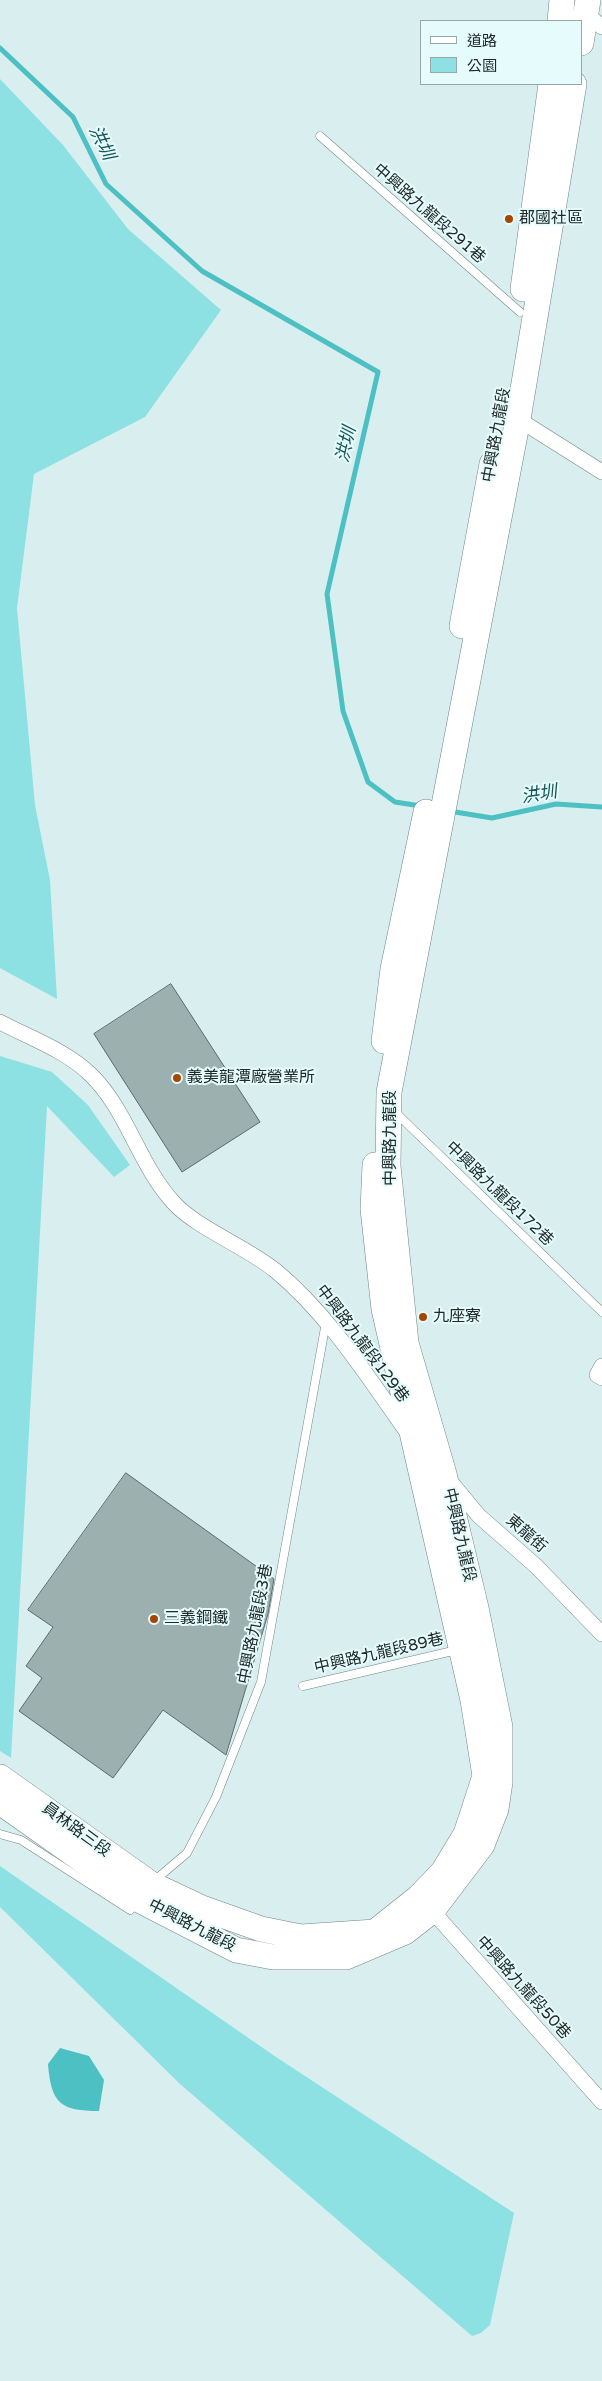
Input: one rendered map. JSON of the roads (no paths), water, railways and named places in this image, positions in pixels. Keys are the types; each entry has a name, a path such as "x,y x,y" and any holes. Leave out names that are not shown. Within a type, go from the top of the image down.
{"main road":[{"path":"560,20 562,0"},
{"path":"582,36 586,10"},
{"name":"中興路九龍段","path":"510,414 520,312 551,85"},
{"name":"中興路九龍段","path":"145,1892 202,1908 252,1926 301,1937 374,1932 425,1904 482,1845 496,1809 500,1782 500,1726 476,1608 384,1309 373,1209 393,969 432,829 574,85"},
{"name":"中興路九龍段","path":"383,1101 406,1342 429,1458 461,1649 485,1776 466,1834 425,1904"},
{"name":"員林路三段","path":"0,1777 59,1830 145,1892"},
{"name":"員林路三段","path":"0,1802 59,1830"}],"street":[{"path":"510,414 602,472"},
{"name":"中興路九龍段129巷","path":"0,1022 78,1062 92,1076 104,1090 154,1175 173,1202 198,1222 239,1245 275,1270 305,1296 429,1458"},
{"path":"602,1366 597,1375 602,1378"},
{"name":"東龍街","path":"429,1458 479,1516 536,1566 602,1634"},
{"name":"中興路九龍段50巷","path":"425,1904 602,2102"}],"lane":[{"name":"中興路九龍段291巷","path":"320,136 520,312"},
{"name":"中興路九龍段172巷","path":"383,1101 602,1312"},
{"name":"中興路九龍段3巷","path":"145,1892 187,1853 216,1797 261,1682 326,1322"},
{"name":"中興路九龍段89巷","path":"304,1686 461,1649"},
{"path":"0,1834 21,1840 130,1910 145,1892"}],"waterway":[{"name":"洪圳","path":"0,48 73,117 106,184 202,271 378,372 327,594 343,711 368,782 395,802 421,806"},
{"name":"洪圳","path":"449,811 492,818 556,804 602,807"}],"place":[{"name":"郡國社區","path":"509,219"},
{"name":"義美龍潭廠營業所","path":"177,1078"},
{"name":"九座寮","path":"423,1317"},
{"name":"三義鋼鐵","path":"154,1619"}]}
